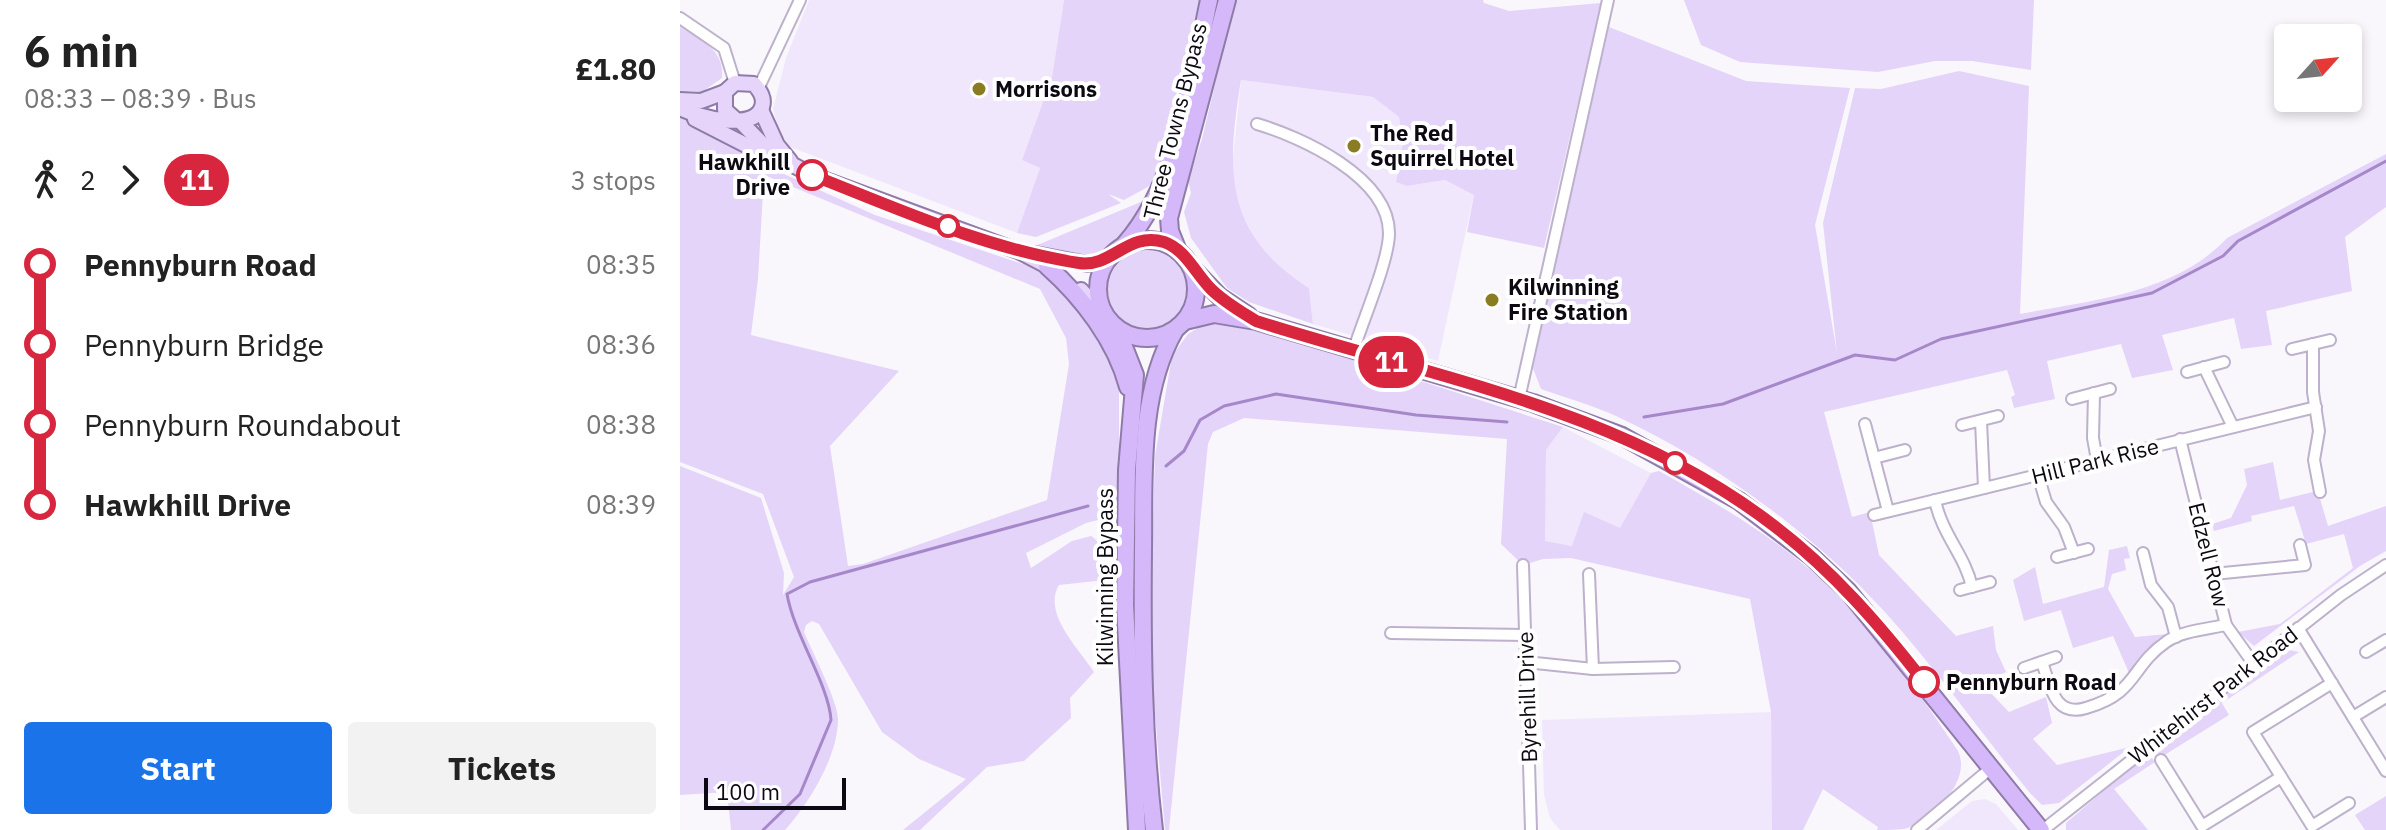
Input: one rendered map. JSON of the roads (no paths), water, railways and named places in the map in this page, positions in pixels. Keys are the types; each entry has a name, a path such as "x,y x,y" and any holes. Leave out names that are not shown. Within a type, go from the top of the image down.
{"highway":[{"name":"Three Towns Bypass","path":"1124,245 1147,217 1161,186 1209,0"},
{"name":"Three Towns Bypass","path":"1178,251 1172,239 1169,218 1227,0"},
{"path":"1256,321 1219,296 1178,251 1152,240 1124,245 1107,260 1098,284 1098,299 1105,316 1117,329 1144,339 1214,314 1256,321 1519,399 1630,440 1726,493 1772,524 1848,591 2042,830"},
{"path":"1180,326 1196,293 1190,265"},
{"path":"1047,266 1078,296 1116,354 1124,371 1132,412"},
{"name":"Kilwinning Bypass","path":"1154,830 1142,654 1146,439 1159,361 1180,326"},
{"name":"Kilwinning Bypass","path":"1117,329 1135,375 1127,470 1125,634 1137,830"}],"main road":[{"path":"680,100 701,101 748,82 758,89 763,99 761,110 752,119 710,119 680,108"},
{"path":"730,88 725,110 765,148 792,165"},
{"path":"680,108 762,157 792,165 870,199 1018,251 1073,281 1105,316"},
{"path":"761,110 777,145 792,165"},
{"path":"1018,251 1087,264 1107,260"}],"street":[{"path":"758,89 800,0"},
{"path":"1519,399 1608,0"},
{"path":"680,18 724,48 730,88"},
{"path":"1257,124 1320,148 1353,174 1383,210 1389,236 1353,352"},
{"path":"2292,349 2330,340"},
{"path":"2313,344 2319,431 2314,460 2320,492"},
{"path":"2187,372 2224,362"},
{"path":"2204,367 2233,427"},
{"path":"2072,399 2110,389"},
{"path":"2094,393 2093,438 2097,460"},
{"name":"Hill Park Rise","path":"1874,515 2316,407"},
{"path":"1962,425 1998,416"},
{"path":"1981,421 1984,488"},
{"path":"1865,424 1888,511"},
{"name":"Edzell Row","path":"2180,439 2226,625 2253,663"},
{"path":"1874,458 1905,450"},
{"path":"2038,475 2046,502 2064,527 2074,553"},
{"path":"1935,500 1944,533 1966,567 1966,588 1990,582"},
{"path":"2213,574 2305,565 2300,545"},
{"path":"2057,557 2088,549"},
{"path":"2143,553 2151,585 2168,607 2176,637"},
{"name":"Byrehill Drive","path":"1523,565 1531,830"},
{"name":"Whitehirst Park Road","path":"2042,830 2298,628 2386,565"},
{"path":"1589,574 1593,669"},
{"path":"2042,662 2058,704 2079,710 2118,696 2161,646 2176,637 2226,625"},
{"path":"2298,628 2386,771"},
{"path":"1391,633 1525,635"},
{"path":"2366,652 2386,640"},
{"path":"2024,668 2056,657"},
{"path":"1526,662 1593,669 1674,667"},
{"path":"2332,683 2253,732 2312,826 2349,803"},
{"path":"2353,717 2386,697"},
{"path":"2161,760 2202,826 2281,777"},
{"path":"1917,830 1991,768"}],"waterway":[{"path":"1644,417 1723,404 1855,355 1895,360 1941,339 2152,293 2223,256 2238,241 2386,161"},
{"path":"1166,466 1184,451 1200,420 1224,406 1276,394 1416,415 1507,422"},
{"path":"763,830 800,794 831,720 824,691 787,594 810,582 1088,506"}],"place":[{"name":"Morrisons","path":"979,89"},
{"name":"The Red Squirrel Hotel","path":"1354,146"},
{"name":"Hawkhill Drive","path":"812,175"},
{"name":"Kilwinning Fire Station","path":"1492,300"},
{"name":"Pennyburn Road","path":"1924,682"}]}
